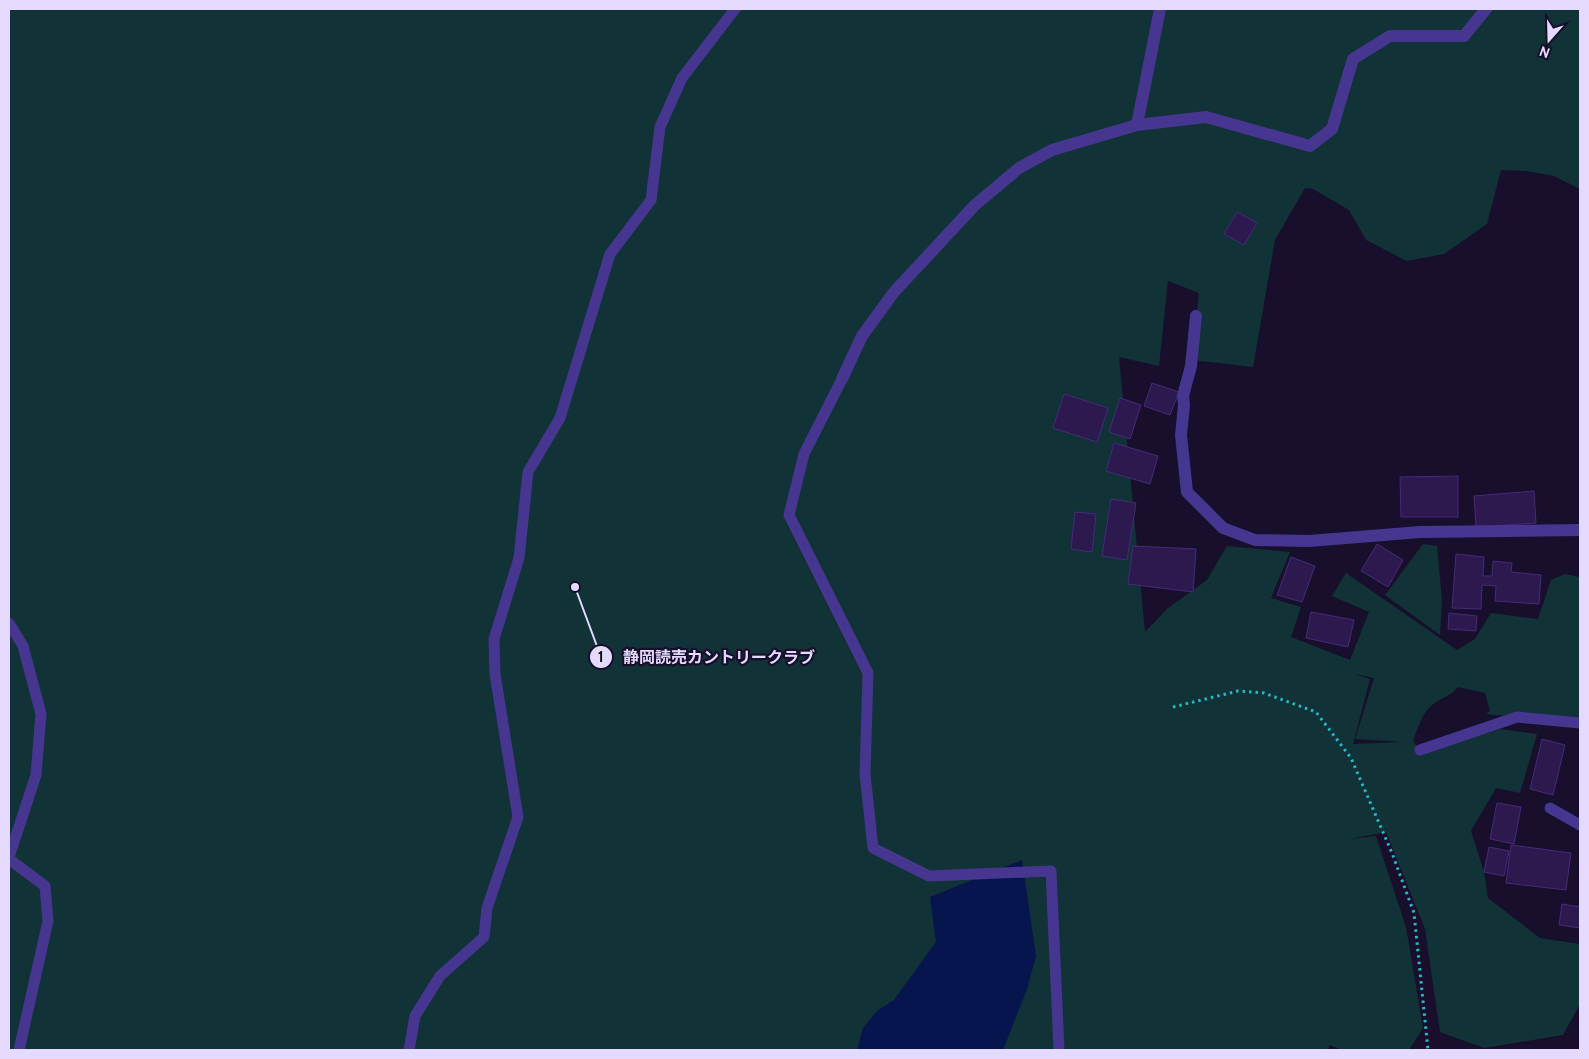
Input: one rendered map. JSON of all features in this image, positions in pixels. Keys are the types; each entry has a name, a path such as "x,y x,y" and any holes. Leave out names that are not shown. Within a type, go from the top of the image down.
{"street":[{"path":"1137,125 1160,9"},
{"path":"842,379 862,336 894,292 975,204 1019,168 1052,150 1137,125 1206,117 1310,146 1332,129 1353,59 1390,36 1464,36 1486,9"},
{"path":"1196,316 1191,366 1182,396 1184,405 1181,435 1187,492 1223,528 1255,540 1309,541 1420,532 1580,530"}],"lane":[{"path":"409,1050 415,1016 440,976 484,937 487,908 518,817 495,674 494,639 519,558 528,472 560,418 610,254 651,200 660,127 682,78 735,9"},
{"path":"842,379 804,454 789,514 868,673 865,774 873,848 929,876 1051,871 1059,1050"},
{"path":"9,623 23,646 41,714 36,775 9,858 45,886 48,921 19,1050"},
{"path":"1420,750 1518,717 1580,724"},
{"path":"1550,808 1580,825"}],"path":[{"path":"1173,707 1238,691 1264,693 1316,712 1351,758 1392,854 1414,913 1428,1050"}],"green space":[{"path":"9,9 1580,9 1580,189 1554,176 1527,171 1501,170 1487,224 1444,254 1407,261 1366,240 1349,210 1313,189 1305,188 1275,240 1253,367 1192,360 1199,293 1168,281 1159,366 1119,357 1145,632 1168,608 1207,580 1227,546 1290,552 1271,598 1301,607 1291,637 1350,660 1369,612 1332,596 1346,573 1457,650 1475,639 1491,613 1538,619 1551,580 1565,574 1580,577 1580,723 1485,714 1490,711 1485,693 1458,687 1428,708 1413,741 1420,750 1500,729 1537,734 1520,793 1496,788 1471,831 1484,872 1488,898 1540,938 1580,944 1580,1004 1563,1035 1484,1048 1440,1032 1425,929 1386,832 1350,839 1376,836 1406,927 1423,1028 1409,1050 1342,1050 1330,1045 1327,1050 9,1050","holes":["1355,674 1374,678 1355,739 1403,742 1353,744 1370,679"]},
{"path":"1423,544 1437,546 1442,600 1440,635 1385,595"}],"shaded area":[{"path":"1022,860 1036,956 1027,989 1003,1050 857,1050 863,1028 877,1011 894,1000 936,942 930,897"}],"building":[{"path":"1237,212 1257,223 1244,245 1224,234"},
{"path":"1152,383 1179,392 1170,415 1144,406"},
{"path":"1064,394 1108,408 1097,442 1053,428"},
{"path":"1120,398 1141,405 1130,439 1109,432"},
{"path":"1114,443 1158,456 1150,484 1106,471"},
{"path":"1458,476 1458,517 1401,517 1400,477"},
{"path":"1534,491 1536,523 1476,527 1474,496"},
{"path":"1111,499 1136,503 1127,560 1102,556"},
{"path":"1075,512 1096,514 1092,552 1071,549"},
{"path":"1377,544 1403,560 1388,587 1361,571"},
{"path":"1133,546 1196,549 1193,592 1128,584"},
{"path":"1456,554 1484,557 1483,576 1492,576 1493,561 1512,563 1511,572 1541,575 1539,604 1495,601 1496,586 1482,585 1481,609 1452,608"},
{"path":"1291,557 1315,566 1302,602 1277,595"},
{"path":"1311,612 1354,620 1348,647 1306,638"},
{"path":"1449,613 1477,616 1476,631 1448,629"},
{"path":"1542,739 1565,745 1553,795 1530,789"},
{"path":"1497,803 1521,807 1514,844 1490,839"},
{"path":"1511,845 1571,853 1566,890 1506,883"},
{"path":"1489,847 1509,851 1504,876 1484,872"},
{"path":"1562,904 1580,907 1580,928 1559,925"}],"place":[{"name":"静岡読売カントリークラブ","path":"575,587"}]}
